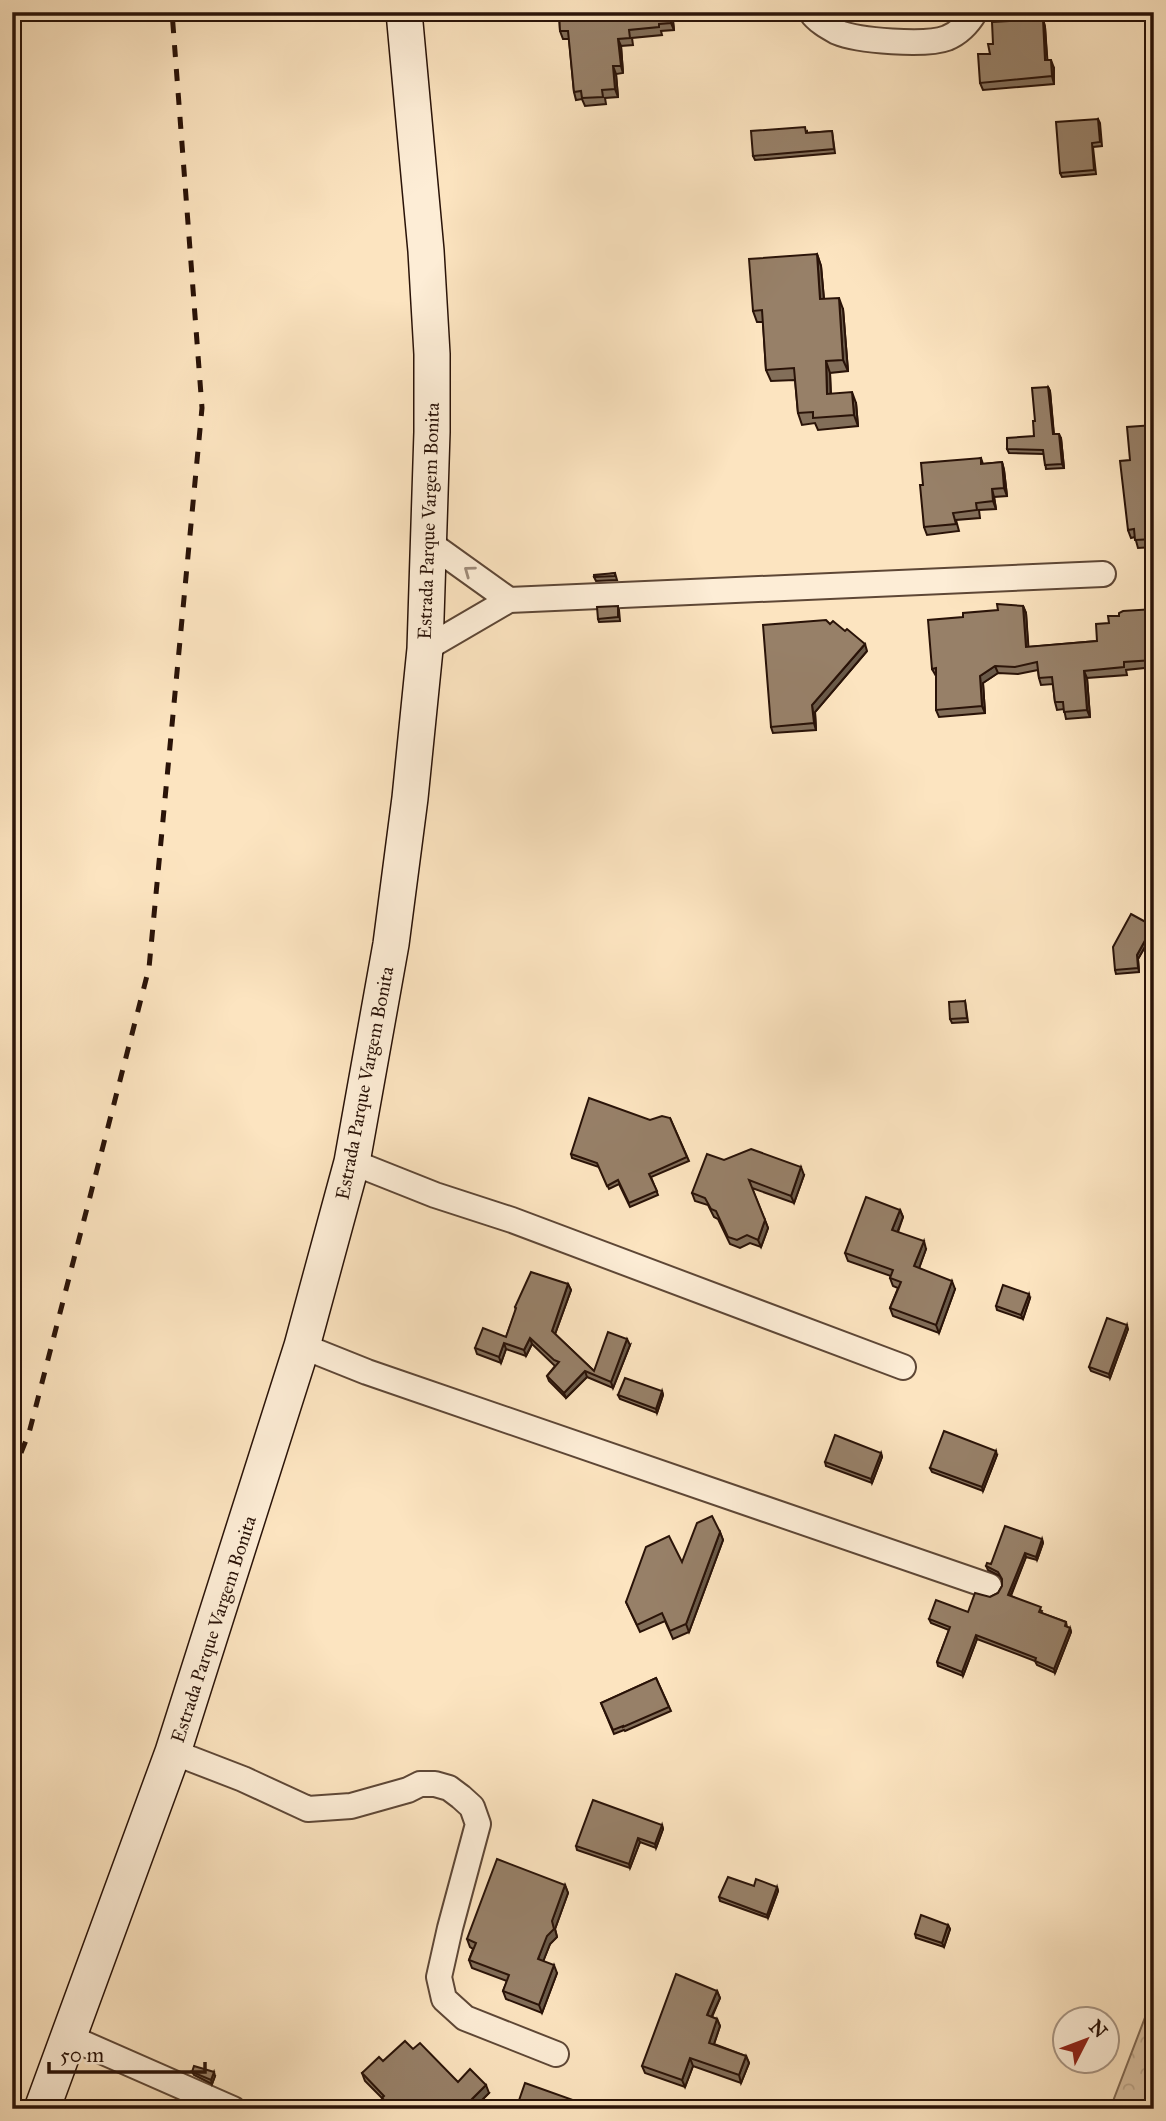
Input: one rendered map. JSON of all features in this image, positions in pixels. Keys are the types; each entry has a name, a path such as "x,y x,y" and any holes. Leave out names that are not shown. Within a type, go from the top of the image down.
{"main road":[{"name":"Estrada Parque Vargem Bonita","path":"43,2109 173,1752 302,1346 352,1162 391,944 410,798 425,649 432,432 426,251 404,12"}],"street":[{"path":"811,12 815,18 839,33 873,40 926,42 945,39 960,31 975,12"},
{"path":"428,542 509,600"},
{"path":"425,649 509,600 1103,574"},
{"path":"352,1162 903,1367"},
{"path":"302,1346 367,1372 989,1586"},
{"path":"173,1752 243,1779 308,1809 351,1806 408,1790 419,1784 435,1784 449,1788 461,1797 472,1807 478,1824 439,1977 444,1999 465,2018 556,2054"},
{"path":"69,2037 233,2109"}],"green space":[{"path":"1154,1994 1154,2109 1110,2109"}],"building":[{"path":"559,12 670,12 671,23 629,30 630,38 618,39 621,66 613,66 615,89 602,90 603,97 582,98 581,91 574,92 568,31 560,31"},
{"path":"1043,19 1045,60 1051,60 1052,76 980,83 978,54 990,54 988,44 993,44 992,22"},
{"path":"1098,119 1100,142 1092,143 1094,170 1060,173 1056,122"},
{"path":"805,127 806,133 832,131 834,149 753,156 751,131"},
{"path":"817,254 820,299 839,298 843,360 826,361 827,394 852,392 854,415 813,418 813,412 798,413 794,368 766,370 762,310 753,311 749,259"},
{"path":"1048,387 1053,434 1059,434 1062,464 1045,465 1043,450 1007,449 1007,438 1034,436 1032,388"},
{"path":"1154,425 1154,539 1135,540 1134,529 1128,530 1120,461 1130,460 1127,427"},
{"path":"981,458 981,464 1002,462 1004,488 992,489 993,501 976,503 977,510 953,513 956,524 924,527 921,463"},
{"path":"615,573 615,576 594,577 594,575"},
{"path":"997,604 1023,606 1026,647 1097,641 1096,624 1109,623 1108,616 1119,616 1123,611 1154,609 1154,660 1124,662 1124,667 1084,671 1087,710 1064,712 1063,702 1055,702 1052,677 1039,678 1037,662 1015,667 995,666 980,676 982,706 936,710 936,668 932,669 928,620 998,610"},
{"path":"618,606 618,617 598,619 597,607"},
{"path":"826,620 830,624 833,621 845,631 847,629 865,644 812,705 814,723 771,727 763,625"},
{"path":"1131,914 1153,926 1137,955 1138,968 1115,970 1113,947"},
{"path":"965,1001 967,1018 950,1019 949,1002"},
{"path":"589,1098 650,1120 662,1116 670,1118 687,1157 649,1174 657,1191 629,1203 618,1180 607,1186 597,1163 571,1154"},
{"path":"751,1149 801,1167 791,1196 749,1180 765,1220 758,1240 747,1235 737,1240 728,1237 716,1211 711,1209 705,1198 692,1193 707,1154 724,1160"},
{"path":"866,1197 900,1210 892,1230 924,1241 914,1266 952,1281 936,1325 890,1308 901,1282 890,1278 893,1270 845,1253"},
{"path":"531,1272 568,1284 552,1331 594,1371 608,1332 627,1339 611,1382 585,1371 564,1393 547,1376 559,1362 530,1338 524,1350 504,1343 499,1357 475,1348 483,1328 506,1337 515,1307"},
{"path":"1003,1285 1029,1294 1021,1315 996,1306"},
{"path":"1107,1318 1127,1325 1109,1374 1089,1367"},
{"path":"625,1378 662,1391 656,1409 618,1395"},
{"path":"944,1431 996,1451 982,1487 930,1468"},
{"path":"835,1435 881,1453 871,1479 825,1462"},
{"path":"712,1516 720,1532 686,1624 670,1631 662,1613 637,1625 626,1602 646,1547 669,1536 682,1562 697,1523"},
{"path":"1005,1526 1042,1539 1036,1557 1025,1553 1008,1595 1041,1607 1039,1612 1066,1622 1065,1626 1070,1628 1054,1669 1035,1661 1036,1658 976,1635 962,1672 937,1662 950,1627 929,1619 936,1600 968,1612 975,1593 990,1597 998,1593 1002,1579 998,1572 986,1566 987,1563 991,1564"},
{"path":"656,1678 669,1707 613,1730 601,1703"},
{"path":"593,1800 662,1825 655,1844 638,1838 629,1864 576,1846"},
{"path":"497,1859 565,1885 552,1921 554,1929 547,1936 538,1959 554,1965 539,2005 503,1991 509,1975 469,1960 476,1943 467,1939"},
{"path":"728,1877 754,1886 756,1879 777,1887 767,1915 719,1897"},
{"path":"921,1915 948,1925 942,1943 915,1934"},
{"path":"676,1974 717,1991 707,2015 717,2019 709,2043 746,2056 739,2075 690,2058 682,2080 642,2066"},
{"path":"405,2041 413,2049 420,2043 458,2082 470,2069 486,2085 462,2109 393,2109 362,2073 379,2057 383,2061"},
{"path":"194,2066 214,2072 211,2080 192,2072"},
{"path":"525,2083 573,2100 570,2109 516,2109"}],"railway":[{"path":"12,1475 29,1433 149,968 202,408 172,12"}]}
